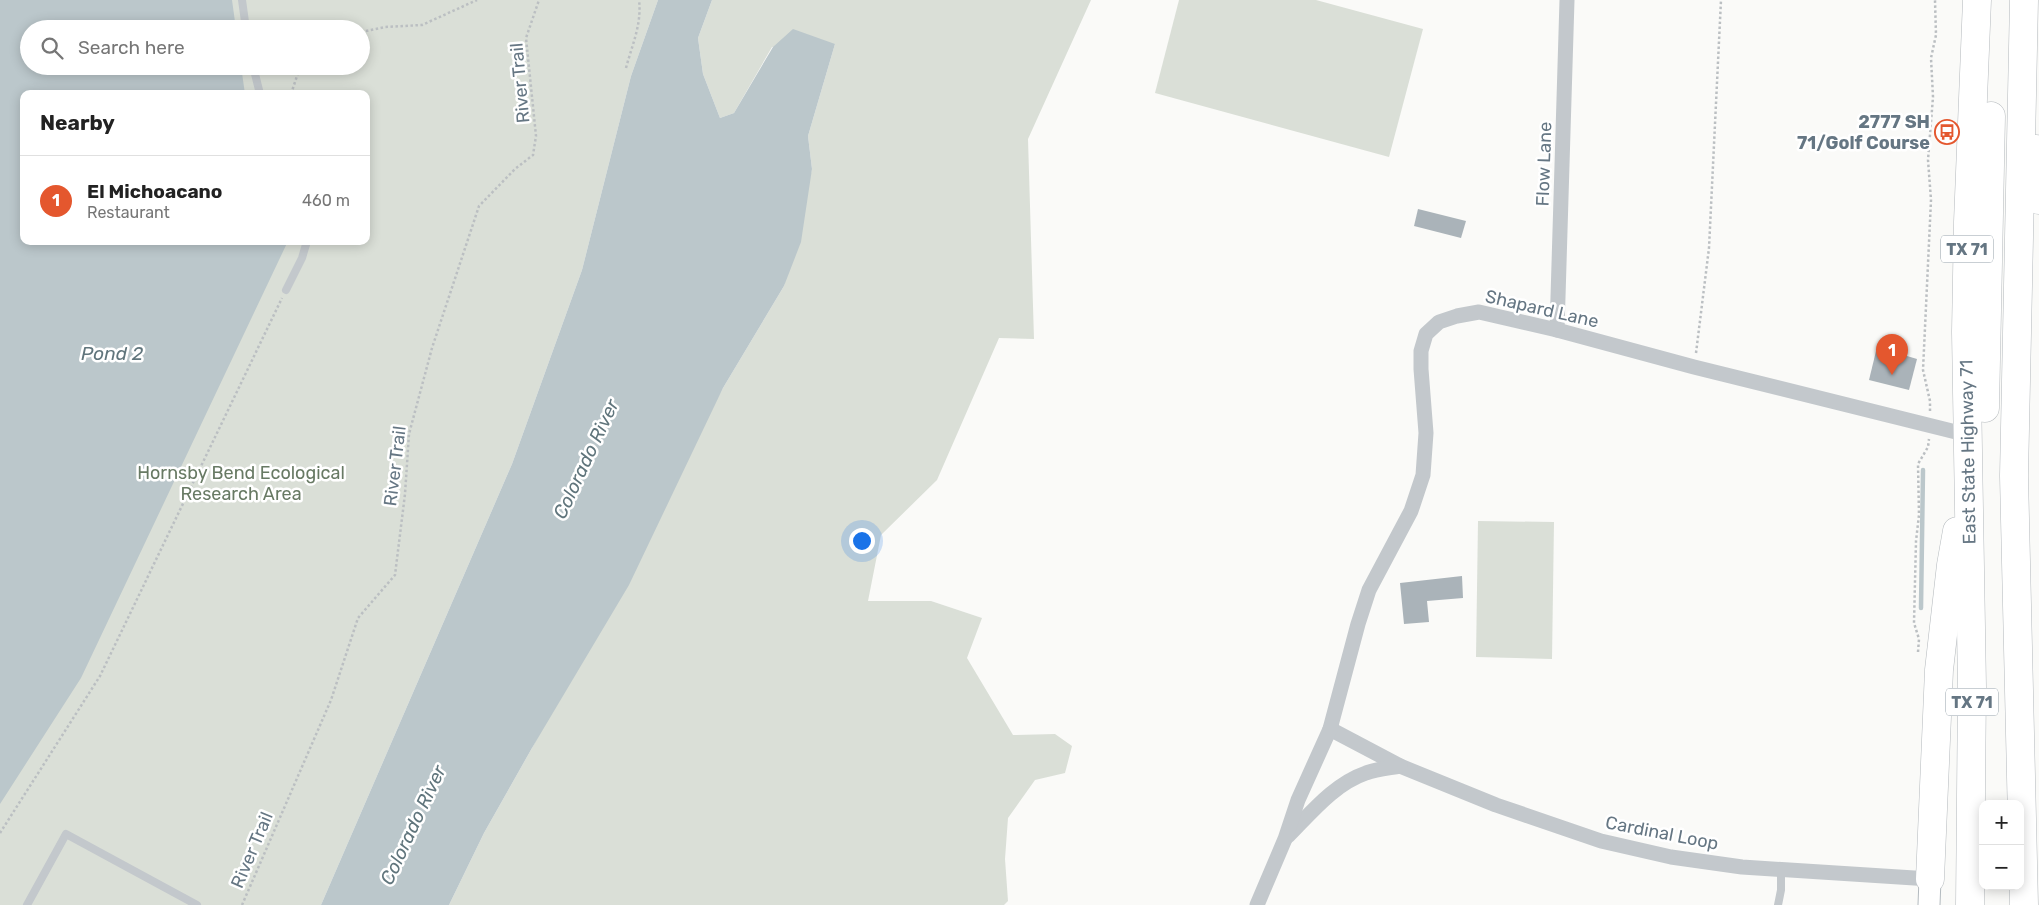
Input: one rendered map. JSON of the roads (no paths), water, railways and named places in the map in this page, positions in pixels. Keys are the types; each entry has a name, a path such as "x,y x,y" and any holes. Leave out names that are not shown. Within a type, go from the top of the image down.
{"highway":[{"name":"East State Highway 71","path":"1970,905 1972,688 1966,332 1977,0"},
{"path":"1988,800 1984,505 1993,0"},
{"path":"2006,800 1998,438 2009,0"},
{"name":"TX 71","path":"2024,0 2014,485 2024,905"},
{"path":"2022,61 2036,139 2039,200"},
{"path":"1929,892 1939,670 1951,565 1957,532 1968,499"},
{"path":"1986,890 1986,905"},
{"path":"2007,890 2007,905"}],"street":[{"name":"Flow Lane","path":"1557,330 1567,0"},
{"name":"Shapard Lane","path":"1330,728 1369,590 1411,510 1423,475 1426,433 1421,351 1426,334 1439,322 1479,312 1557,330 1694,367 1968,435"},
{"name":"Cardinal Loop","path":"1330,728 1400,766 1496,805 1602,841 1672,856 1742,867 1781,870 1929,892"},
{"path":"1257,905 1286,839 1298,800 1330,728"},
{"path":"1286,839 1328,796 1346,782 1366,773 1400,766"}],"lane":[{"path":"242,0 245,20"},
{"path":"256,75 259,90"},
{"path":"286,290 302,258 306,245"},
{"path":"28,905 66,834 197,905"},
{"path":"1778,905 1781,890 1781,870"}],"water":[{"name":"Pond 2","path":"0,0 232,0 235,20 20,20 20,75 242,75 244,90 20,90 20,245 286,245 81,678 0,804"},
{"name":"Colorado River","path":"658,0 712,0 698,38 703,74 720,118 734,113 773,47 793,29 835,44 808,136 812,169 801,242 784,286 723,388 629,585 484,833 449,905 321,905 512,464 582,270 631,76"}],"waterway":[{"path":"1921,608 1923,470"}],"place":[{"name":"2777 SH 71/Golf Course","path":"1947,132"},
{"name":"El Michoacano","path":"1892,375"}],"park label":[{"name":"Hornsby Bend Ecological Research Area","path":"241,483"}]}
